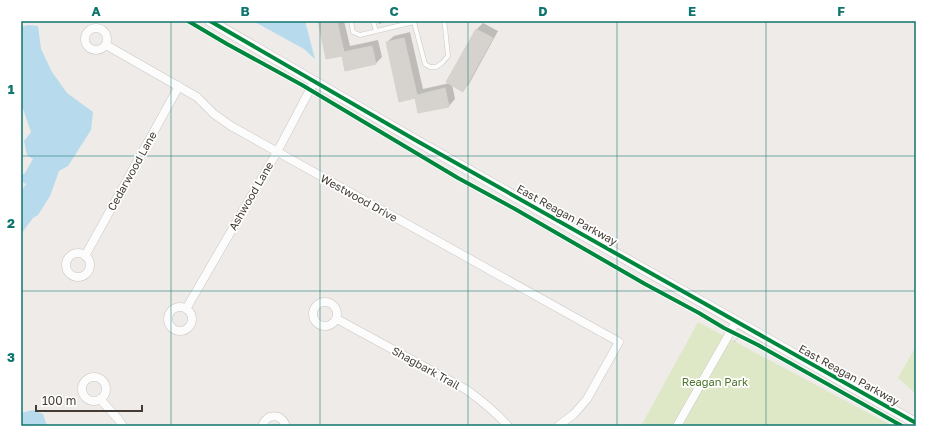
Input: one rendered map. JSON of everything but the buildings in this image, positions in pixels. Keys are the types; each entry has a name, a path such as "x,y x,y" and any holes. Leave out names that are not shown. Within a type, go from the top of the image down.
{"street":[{"name":"East Reagan Parkway","path":"210,21 417,141 916,423"},
{"name":"Westwood Drive","path":"106,45 197,97 214,114 276,152 619,342 587,400 574,414 558,426"},
{"name":"Ashwood Lane","path":"186,309 276,152 314,82"},
{"name":"Cedarwood Lane","path":"85,256 179,86"},
{"name":"Shagbark Trail","path":"336,319 467,390 494,411 508,426"},
{"path":"677,426 736,322"},
{"path":"100,399 123,426"},
{"path":"262,426 265,420 274,416 283,420 286,426"}],"lane":[{"path":"351,21 353,32 360,35 419,21"},
{"path":"373,21 376,31"},
{"path":"414,22 425,64 430,67 436,67 448,56 444,21"}],"path":[{"path":"731,332 745,338"}],"green space":[{"name":"Reagan Park","path":"698,322 889,424 888,426 641,426"},
{"path":"916,346 916,394 898,378"}],"water":[{"path":"253,21 305,21 315,59 304,49"},
{"path":"28,25 38,26 41,49 52,72 67,93 93,112 91,130 68,166 59,171 50,196 38,215 33,218 21,234 21,192 26,184 21,181 21,176 25,173 33,159 27,155 24,141 31,132 21,103 21,27"},
{"path":"33,410 43,414 47,426 21,426 21,413"}],"cycle path":[{"path":"188,21 302,85 458,178 645,284 758,345 902,426"},
{"path":"210,21 417,141 916,423"}]}
